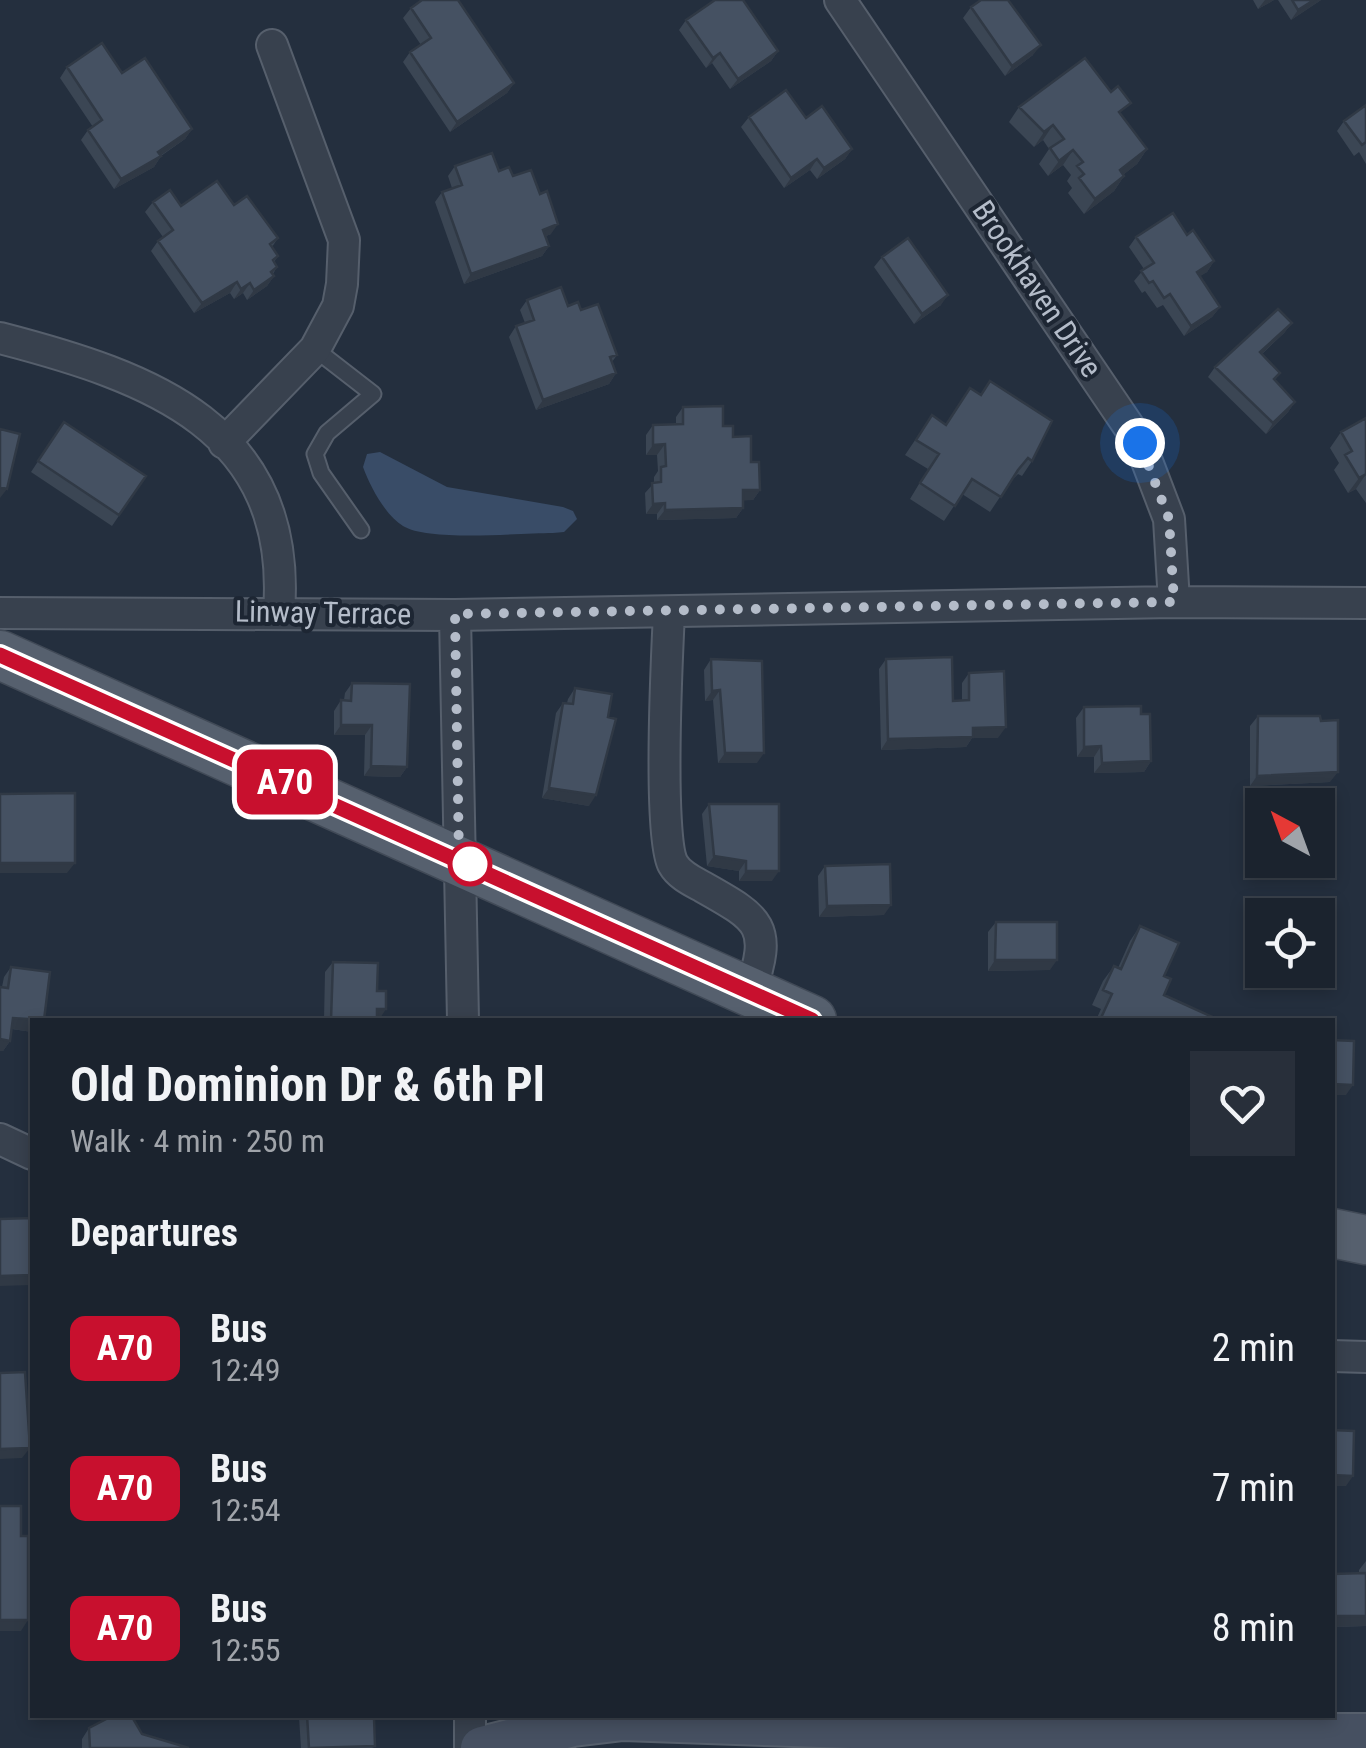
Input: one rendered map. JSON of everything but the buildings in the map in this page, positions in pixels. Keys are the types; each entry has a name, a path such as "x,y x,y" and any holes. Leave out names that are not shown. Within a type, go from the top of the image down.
{"main road":[{"path":"0,655 808,1018"},
{"path":"1335,1234 1366,1240"}],"street":[{"name":"Brookhaven Drive","path":"840,0 1140,443 1169,519 1174,602"},
{"path":"224,443 315,350 338,306 344,240 272,45"},
{"path":"0,338 136,380 181,404 224,443 260,492 275,528 282,570 279,612"},
{"name":"Linway Terrace","path":"0,613 670,613 1174,602 1366,604"},
{"path":"670,613 665,675 668,850 684,877 748,912 760,928 764,946 750,992"},
{"path":"455,614 463,1018"},
{"path":"0,1140 30,1153"},
{"path":"1335,1356 1366,1357"},
{"path":"470,1718 470,1748"},
{"path":"482,1748 573,1725 623,1720 1080,1735 1366,1735"}],"lane":[{"path":"315,350 373,394 327,433 316,454 322,473 361,530"}],"water":[{"path":"380,452 447,487 563,507 573,511 577,519 564,532 553,533 453,535 416,531 390,515 366,475 363,467 367,454"}],"bus line":[{"name":"A70","path":"0,655 808,1018"}],"route":[{"path":"470,864 459,859 455,614 1174,602 1169,519 1140,443"}]}
